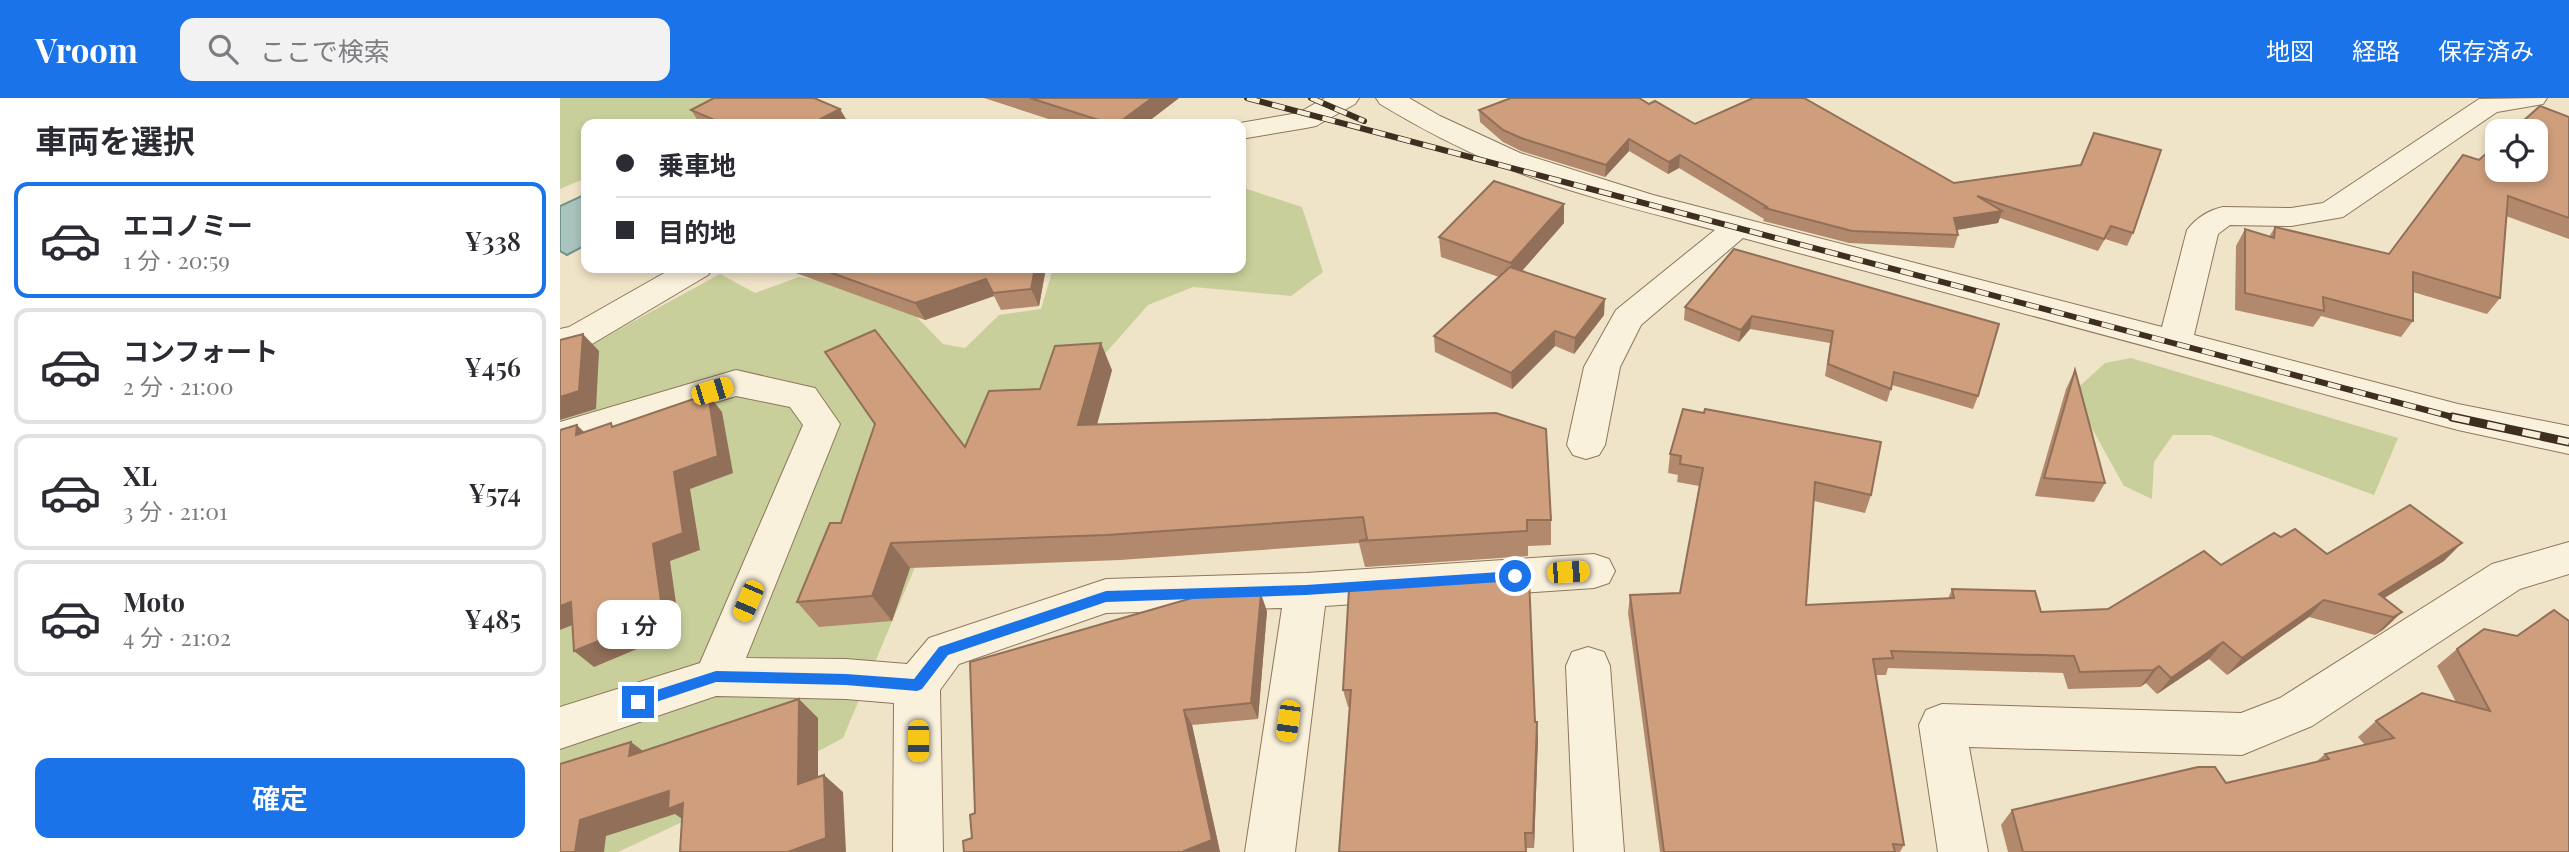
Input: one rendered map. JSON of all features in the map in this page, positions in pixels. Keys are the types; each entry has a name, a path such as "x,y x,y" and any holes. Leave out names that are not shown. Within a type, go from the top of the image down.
{"street":[{"path":"1246,130 1306,120 1345,98"},
{"path":"1390,98 1440,127 1510,159 1558,177 1736,228 2458,417 2569,440"},
{"path":"2175,342 2203,230 2223,216 2291,217 2332,211 2489,105 2533,98"},
{"path":"1586,445 1602,367 1628,318 1736,228"},
{"path":"560,341 580,335 688,273"},
{"path":"560,436 736,383 802,397 822,424 716,677"},
{"path":"1964,852 1941,725 2242,734 2296,712 2507,576 2569,558"},
{"path":"918,852 917,685 944,651 1106,596 1306,590 1594,571"},
{"path":"1270,852 1306,590"},
{"path":"1588,666 1599,852"},
{"path":"560,727 716,677 846,679 917,685"}],"green space":[{"path":"560,98 751,98 712,119 581,119 581,180 560,189"},
{"path":"1246,189 1302,207 1323,272 1291,296 1193,287 1148,305 1096,364 1055,373 926,541 843,738 708,810 618,852 560,852 560,351 603,338 720,274 755,293 799,277 860,288 911,311 943,344 965,348 999,315 1041,309 1052,273 1246,273"},
{"path":"2131,358 2398,438 2374,495 2210,435 2173,435 2154,462 2152,499 2124,486 2072,393 2105,363"}],"water":[{"path":"581,196 581,248 567,255 560,251 560,206"}],"building":[{"path":"714,98 814,98 840,109 821,119 712,119 691,110"},
{"path":"1030,98 1152,98 1124,119 1095,119"},
{"path":"1511,98 1639,98 1649,104 1655,101 1695,124 1753,98 1804,98 1954,183 2081,165 2094,133 2161,150 2133,233 2111,226 2104,239 1977,196 2002,211 1954,218 1958,235 1852,231 1765,208 1767,207 1680,155 1669,162 1629,139 1606,165 1521,138 1503,130 1479,110"},
{"path":"2540,106 2569,117 2569,218 2508,196 2500,298 2413,272 2413,321 2323,297 2324,311 2245,293 2245,229 2274,238 2275,227 2389,254 2463,155 2479,160 2485,155 2485,182 2548,182 2548,119 2525,119"},
{"path":"1494,181 1564,204 1511,263 1439,237"},
{"path":"1734,249 1999,324 1978,396 1894,372 1891,389 1828,364 1833,331 1752,316 1741,330 1685,307"},
{"path":"1510,267 1605,299 1575,338 1555,331 1511,373 1434,336"},
{"path":"832,273 1034,273 1031,289 993,293 986,279 915,303"},
{"path":"875,330 965,447 989,391 1040,389 1055,346 1101,343 1078,425 1496,413 1546,429 1551,520 1527,520 1527,531 1359,541 1367,539 1363,517 1107,535 891,543 872,596 797,602 830,523 841,523 875,424 825,352"},
{"path":"583,334 579,391 560,397 560,340"},
{"path":"2075,370 2105,483 2044,478"},
{"path":"708,394 718,456 674,472 683,533 653,544 663,615 574,651 571,602 560,606 560,430 577,425 576,435 611,423 612,427"},
{"path":"1683,409 1704,413 1705,409 1881,442 1871,495 1815,482 1806,605 1954,598 1952,589 2035,591 2041,612 2108,609 2204,551 2221,565 2274,533 2281,537 2295,529 2327,554 2410,505 2462,543 2379,594 2402,612 2393,617 2324,600 2242,658 2223,642 2171,678 2159,666 2153,670 2080,672 2074,656 1891,651 1893,658 1873,659 1904,845 1893,844 1895,852 1664,852 1630,595 1680,593 1703,468 1680,464 1681,456 1670,454"},
{"path":"1529,577 1537,722 1533,833 1525,833 1526,852 1339,852 1351,690 1343,690 1349,589"},
{"path":"1261,594 1251,703 1184,710 1212,840 1184,852 964,852 963,841 972,838 970,815 975,813 970,662 1199,596"},
{"path":"2554,610 2569,621 2569,852 2023,852 2012,810 2198,767 2215,767 2226,783 2329,759 2325,754 2394,738 2376,721 2422,693 2490,711 2457,649 2484,629 2517,636"},
{"path":"799,699 798,784 824,775 826,838 788,852 680,852 683,803 668,809 669,791 580,820 575,852 560,852 560,764 631,742 629,756"}],"railway":[{"path":"1247,98 2454,417"},
{"path":"1311,98 1364,121"},
{"path":"2454,417 2569,442"},
{"path":"2454,417 2460,419"}],"route":[{"path":"638,702 716,677 846,679 917,685 944,651 1106,596 1306,590 1515,576"}]}
